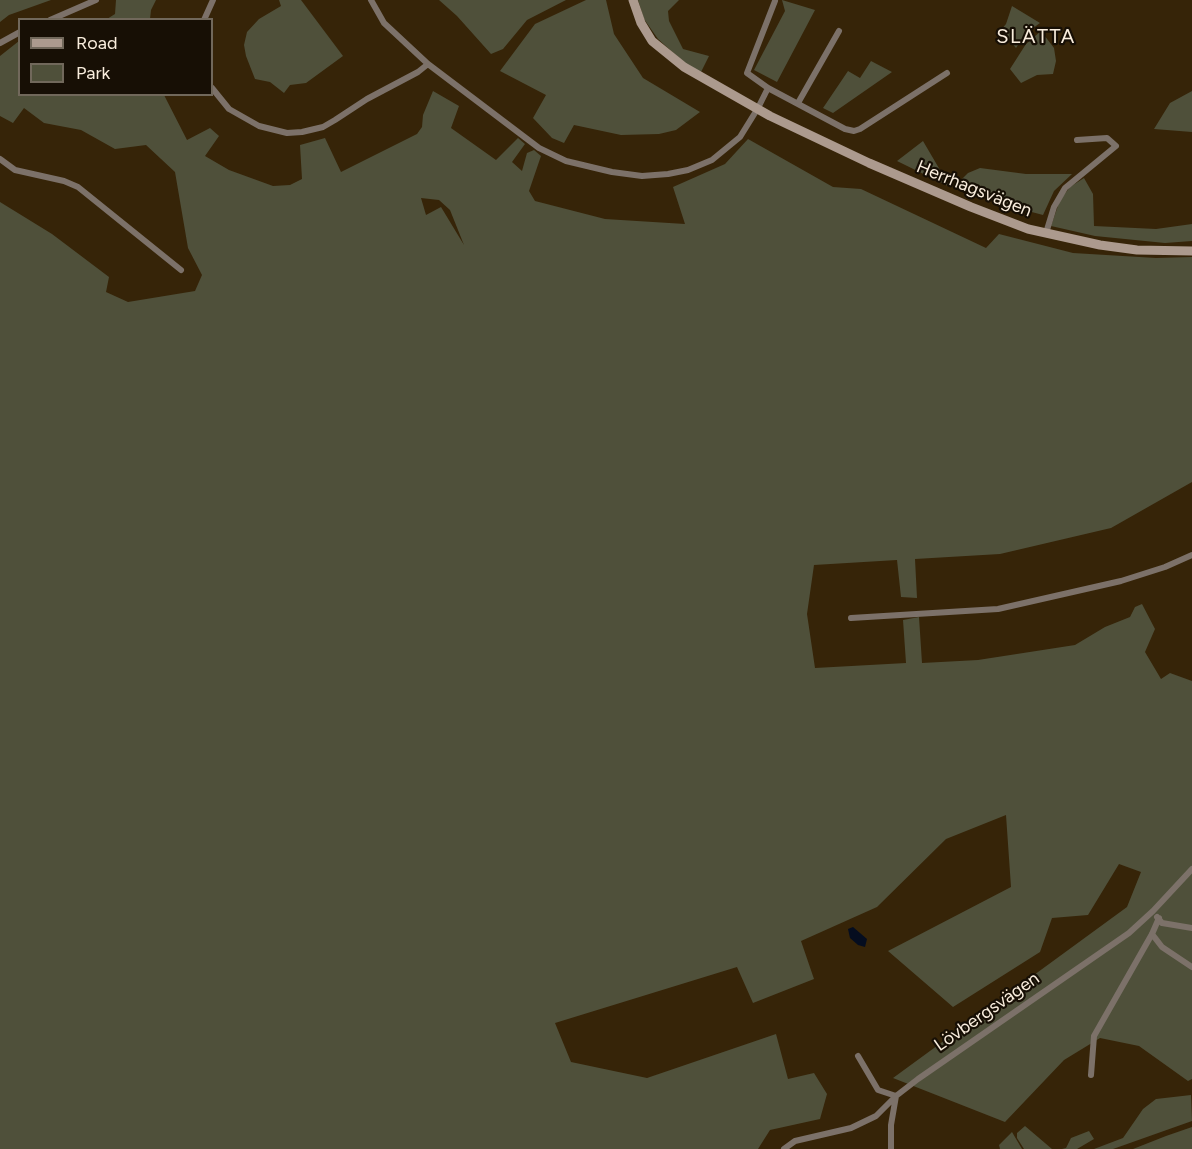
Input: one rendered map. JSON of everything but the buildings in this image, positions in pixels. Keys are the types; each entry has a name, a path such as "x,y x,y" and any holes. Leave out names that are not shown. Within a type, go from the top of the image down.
{"street":[{"path":"55,18 96,0"},
{"path":"205,18 213,0"},
{"path":"371,0 384,22 428,64 545,152 566,162 642,176 688,170 719,156 734,143 747,126 768,88"},
{"name":"Herrhagsvägen","path":"633,0 641,23 652,41 662,51 684,67 823,142 1002,220 1046,233 1100,245 1137,250 1192,251"},
{"path":"775,1 747,73 768,88 845,129 854,131 860,129 947,73"},
{"path":"798,104 839,31"},
{"path":"0,44 18,33"},
{"path":"213,89 229,109 259,126 287,133 302,132 323,127 428,64"},
{"path":"1046,233 1054,207 1065,188 1116,146 1107,138 1077,140"},
{"path":"0,159 15,170 64,181 78,187 181,270"},
{"path":"851,618 998,609 1121,581 1165,567 1192,555"},
{"name":"Lövbergsvägen","path":"784,1149 799,1140 851,1128 876,1116 896,1096 1128,933 1153,911 1192,869"},
{"path":"1153,911 1162,923 1192,928"},
{"path":"1091,1075 1092,1043 1097,1029 1116,1000 1159,918"},
{"path":"1152,934 1162,947 1192,967"},
{"path":"858,1056 878,1090 896,1096 891,1125 891,1149"}],"green space":[{"path":"0,0 51,0 9,15 0,22"},
{"path":"116,0 156,0 150,18 109,18 115,14"},
{"path":"279,0 301,0 343,56 306,83 290,85 284,93 270,82 255,79 244,45 247,32 259,19 281,6"},
{"path":"439,0 566,0 527,20 503,49 491,54 457,16"},
{"path":"586,0 606,0 614,34 643,78 700,112 676,130 659,134 621,135 574,125 564,143 552,138 533,118 546,95 500,71 535,24"},
{"path":"638,0 679,0 668,11 669,21 683,49 709,56 700,74 658,39 644,19"},
{"path":"782,0 815,10 777,82 754,70 785,11"},
{"path":"1012,6 1040,23 1026,33 1016,48 1001,30 1006,24"},
{"path":"1041,31 1054,48 1056,61 1053,74 1037,75 1021,83 1010,69 1026,44"},
{"path":"18,42 18,96 165,96 187,140 210,128 219,136 205,156 229,170 273,186 290,185 302,179 300,145 325,138 341,172 417,134 422,127 423,115 433,91 459,106 451,128 496,160 518,138 525,144 512,162 522,171 527,153 534,150 541,156 529,191 535,201 605,219 685,224 673,187 725,164 748,139 833,187 861,189 986,248 999,234 1073,253 1156,258 1192,257 1192,482 1111,528 1000,554 915,559 917,598 901,597 897,560 814,565 807,614 815,668 906,663 903,620 919,617 922,663 978,660 1075,645 1105,627 1130,617 1135,607 1142,604 1155,629 1145,652 1161,679 1170,673 1192,681 1192,1079 1188,1081 1139,1046 1100,1038 1064,1060 1005,1122 893,1078 1127,907 1141,872 1119,864 1088,915 1052,918 1040,952 953,1007 888,951 1011,887 1006,815 946,839 877,907 801,941 814,979 753,1003 737,967 555,1023 571,1062 647,1078 776,1034 788,1079 814,1073 827,1094 820,1119 770,1130 758,1149 0,1149 0,202 52,234 109,277 106,292 128,302 195,291 202,275 188,248 175,172 146,145 115,149 81,130 44,123 24,108 13,123 0,116 0,56","holes":["421,198 439,200 450,210 464,245 441,207 426,215"]},
{"path":"871,61 892,72 833,113 823,108 848,71 860,78"},
{"path":"1192,91 1192,132 1154,129 1170,103"},
{"path":"923,141 950,187 897,161"},
{"path":"980,168 1026,174 1072,174 1054,191 1043,215 1013,207 960,181 968,173"},
{"path":"1084,178 1093,194 1094,226 1156,229 1192,224 1192,241 1165,243 1095,236 1051,226 1060,200 1070,187"},
{"path":"1191,1095 1192,1121 1113,1149 1094,1149 1123,1138 1143,1109 1156,1099"},
{"path":"1025,1126 1052,1149 1024,1149 1017,1138 1017,1133"},
{"path":"1192,1127 1192,1149 1133,1149 1166,1136"},
{"path":"1089,1131 1094,1139 1077,1149 1062,1149 1066,1148 1071,1138"},
{"path":"1012,1132 1022,1149 1000,1149 999,1145"}],"water":[{"path":"853,927 867,939 865,947 858,945 850,938 848,929"}],"district":[{"name":"SLÄTTA","path":"1036,37"}]}
